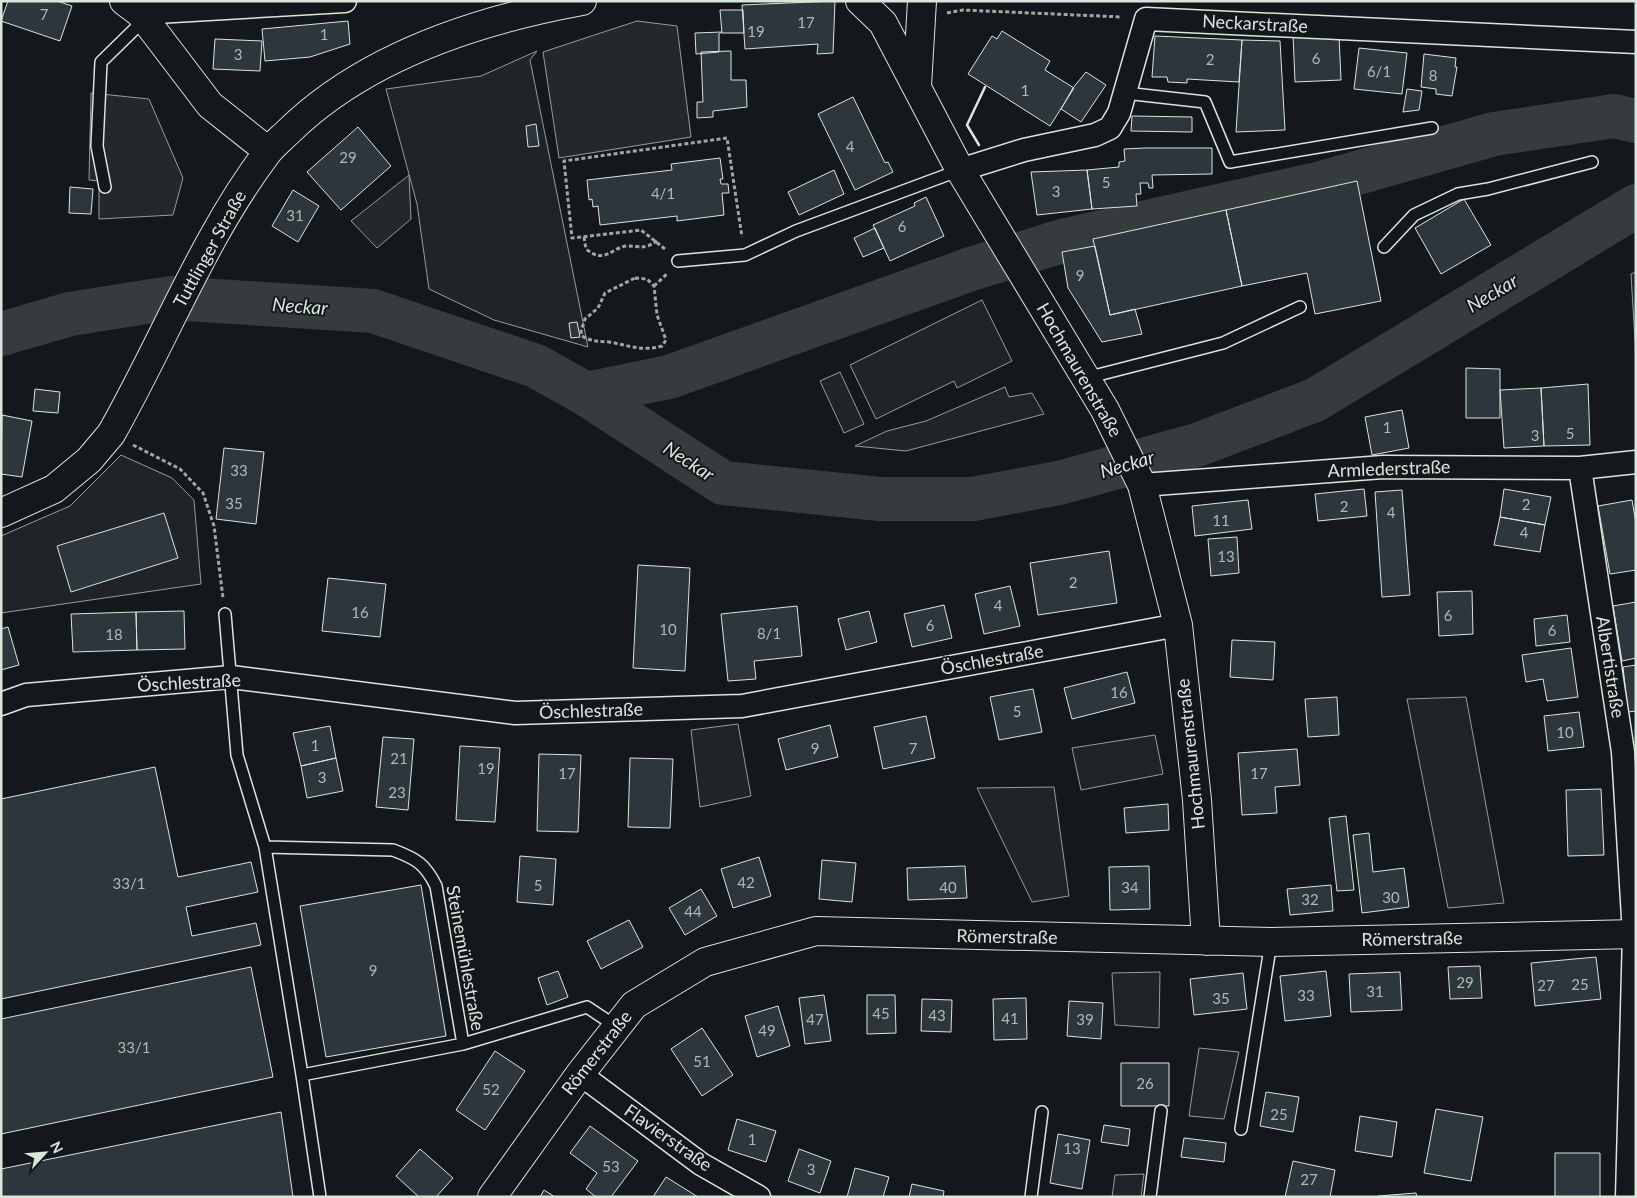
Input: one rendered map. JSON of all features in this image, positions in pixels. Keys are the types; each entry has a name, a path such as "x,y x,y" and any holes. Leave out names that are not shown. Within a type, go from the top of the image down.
{"street":[{"path":"136,11 345,1"},
{"name":"Tuttlinger Straße","path":"1,514 54,489 89,460 116,425 222,221 268,151 313,108 387,62 482,25 540,9 582,1"},
{"name":"Hochmaurenstraße","path":"860,1 883,23 960,170 1105,410 1142,485 1178,625 1197,800 1206,941"},
{"path":"916,87 921,10"},
{"path":"136,11 210,105 268,151"},
{"path":"960,170 1024,150 1095,135 1110,128 1119,113 1146,19"},
{"name":"Neckarstraße","path":"1146,19 1636,42"},
{"name":"Armlederstraße","path":"1142,485 1383,467 1580,468 1636,462"},
{"name":"Albertistraße","path":"1580,468 1623,752 1635,934 1627,1197"},
{"name":"Öschlestraße","path":"1,704 26,695 231,677 516,713 742,706 1178,625"},
{"name":"Römerstraße","path":"492,1197 580,1074 634,1005 705,962 816,931 1271,942 1635,934"},
{"name":"Flavierstraße","path":"580,1074 701,1164 759,1197"}],"lane":[{"path":"105,187 97,146 101,62 136,11"},
{"path":"1125,93 1205,102 1230,162 1432,128"},
{"path":"1384,247 1414,216 1458,194 1488,189 1592,162"},
{"path":"678,261 745,255 796,231 960,170"},
{"path":"1086,378 1223,343 1300,306"},
{"path":"225,614 237,755 265,847 320,1197"},
{"name":"Steinemühlestraße","path":"265,847 393,850 413,857 428,869 436,886 463,1044"},
{"path":"1241,1129 1271,942"},
{"name":"Steinemühlestraße","path":"302,1075 463,1044 587,1007 617,1027"},
{"path":"1150,1197 1161,1111"},
{"path":"1031,1197 1042,1112"}],"path":[{"path":"921,10 962,10 1146,19"},
{"path":"678,261 657,241 641,230 572,238 564,161 727,138 745,255"},
{"path":"584,236 586,249 590,253 603,256 627,246 647,247 657,241"},
{"path":"635,278 647,279 654,286 657,315 666,340 662,346 650,350 592,342 582,336 581,331 588,316 598,308 605,294 635,278"},
{"path":"116,425 180,469 203,493 214,526 225,614"}],"shaded area":[{"path":"637,21 677,26 691,137 559,158 543,52"},
{"path":"537,51 530,60 588,347 494,320 429,289 417,204 386,89 481,76"},
{"path":"91,93 149,99 183,178 173,215 99,219 99,181 89,180"},
{"path":"409,175 411,219 377,248 351,221"},
{"path":"1636,272 1636,358 1631,274"},
{"path":"982,300 1012,361 957,388 954,381 876,419 850,365"},
{"path":"840,372 864,424 844,433 820,381"},
{"path":"1005,387 1009,397 1032,393 1044,414 906,451 855,446 887,431 926,421"},
{"path":"121,455 172,478 194,500 201,584 1,613 1,536 70,506"},
{"path":"1466,697 1504,903 1448,908 1407,699"},
{"path":"738,724 751,796 700,807 691,730"},
{"path":"1155,735 1163,774 1081,790 1072,748"},
{"path":"1054,787 1069,896 1032,902 977,788"},
{"path":"1160,972 1159,1028 1115,1025 1112,973"},
{"path":"1199,1048 1239,1052 1224,1119 1189,1116"},
{"path":"1144,1174 1141,1197 1112,1197 1115,1175"}],"building":[{"path":"8,1 57,1 72,6 60,41 1,21"},
{"path":"835,1 833,53 817,54 818,44 745,49 742,5"},
{"path":"720,10 743,10 744,33 722,33"},
{"path":"348,21 350,44 310,57 265,61 262,29"},
{"path":"1002,31 1050,61 1045,70 1074,88 1050,126 968,74 992,36 997,39"},
{"path":"722,32 719,34 719,52 696,54 695,33"},
{"path":"1293,34 1339,36 1341,80 1295,82"},
{"path":"1155,36 1242,40 1239,82 1187,79 1187,83 1168,82 1167,77 1152,77"},
{"path":"215,39 262,41 260,71 213,69"},
{"path":"1242,40 1280,41 1285,130 1236,132"},
{"path":"1359,48 1407,53 1402,94 1354,89"},
{"path":"731,51 731,80 746,80 747,107 713,111 713,117 697,118 697,102 703,102 701,52"},
{"path":"1424,54 1456,58 1455,67 1457,67 1452,96 1436,94 1436,89 1421,87"},
{"path":"1086,72 1106,85 1081,122 1061,109 1073,88"},
{"path":"1407,89 1422,91 1419,110 1403,112"},
{"path":"853,97 885,163 888,162 893,172 855,190 818,114"},
{"path":"1132,116 1192,117 1192,132 1131,131"},
{"path":"536,124 539,146 528,147 526,126"},
{"path":"358,127 391,166 341,210 307,172"},
{"path":"1212,148 1212,174 1152,175 1153,188 1149,188 1148,183 1140,183 1141,194 1136,194 1137,206 1092,209 1087,170 1119,167 1119,162 1125,161 1124,149"},
{"path":"720,158 723,179 720,179 721,184 728,184 729,193 722,193 724,215 677,221 677,216 600,225 598,206 593,207 592,199 589,200 587,180 672,170 671,164"},
{"path":"834,170 844,194 799,215 788,192"},
{"path":"1087,170 1092,209 1037,215 1031,172"},
{"path":"1357,181 1381,301 1315,314 1307,273 1242,286 1226,210"},
{"path":"70,187 93,189 91,214 69,213"},
{"path":"293,190 319,206 298,242 272,226"},
{"path":"926,197 944,236 890,261 873,225 915,206 914,203"},
{"path":"1464,199 1491,245 1441,274 1415,228"},
{"path":"1226,210 1242,286 1110,315 1093,239"},
{"path":"875,228 884,248 863,257 854,238"},
{"path":"1095,246 1110,315 1135,309 1142,334 1102,342 1068,288 1062,252"},
{"path":"577,322 580,337 571,338 569,323"},
{"path":"1466,368 1500,369 1500,418 1466,418"},
{"path":"1588,384 1590,445 1544,446 1541,388"},
{"path":"1541,388 1544,446 1504,448 1500,390"},
{"path":"35,389 60,392 58,413 33,411"},
{"path":"1402,410 1409,448 1372,455 1365,417"},
{"path":"2,415 32,421 22,477 1,474"},
{"path":"224,448 264,452 256,524 216,519"},
{"path":"1364,489 1367,516 1318,521 1315,494"},
{"path":"1504,489 1551,497 1545,525 1500,517"},
{"path":"1402,490 1410,595 1382,597 1375,492"},
{"path":"1248,500 1252,529 1195,536 1192,506"},
{"path":"1632,500 1636,523 1636,570 1610,574 1598,506"},
{"path":"164,513 178,558 71,592 57,546"},
{"path":"1500,517 1545,525 1540,552 1494,545"},
{"path":"1237,537 1239,573 1211,576 1208,539"},
{"path":"1109,551 1117,603 1038,615 1030,563"},
{"path":"638,565 690,568 685,671 633,668"},
{"path":"328,578 386,584 380,637 322,631"},
{"path":"1010,586 1020,626 984,634 975,594"},
{"path":"1472,591 1473,634 1439,636 1437,592"},
{"path":"1636,602 1636,658 1622,661 1613,606"},
{"path":"944,605 952,638 912,647 904,614"},
{"path":"797,606 802,656 754,661 756,679 728,681 721,614"},
{"path":"184,611 185,649 137,650 136,612"},
{"path":"869,611 877,642 846,650 838,619"},
{"path":"136,612 137,650 73,652 71,614"},
{"path":"1567,615 1570,642 1536,646 1534,619"},
{"path":"8,627 19,665 1,670 1,629"},
{"path":"1232,640 1275,642 1273,680 1230,677"},
{"path":"1571,648 1578,697 1547,701 1543,679 1526,682 1522,655"},
{"path":"1636,665 1636,711 1628,712 1623,667"},
{"path":"1127,672 1135,703 1072,719 1064,688"},
{"path":"1033,689 1042,732 999,740 990,697"},
{"path":"1337,697 1339,735 1308,737 1305,699"},
{"path":"1579,712 1584,747 1548,751 1544,716"},
{"path":"926,716 935,758 883,769 874,727"},
{"path":"830,725 838,757 786,770 778,739"},
{"path":"330,726 336,758 301,766 293,733"},
{"path":"383,737 414,739 408,810 376,807"},
{"path":"460,746 500,748 495,822 456,820"},
{"path":"1297,749 1300,785 1275,787 1277,813 1242,815 1238,753"},
{"path":"539,754 581,755 578,832 537,831"},
{"path":"336,758 343,791 307,798 301,766"},
{"path":"630,758 673,759 670,828 628,827"},
{"path":"155,767 178,877 251,862 258,892 186,907 192,936 256,923 261,945 1,999 1,799"},
{"path":"1601,789 1604,855 1568,856 1566,790"},
{"path":"1168,804 1169,830 1126,833 1124,808"},
{"path":"1346,816 1354,890 1337,891 1329,818"},
{"path":"1369,833 1373,872 1404,868 1409,907 1362,913 1353,835"},
{"path":"520,856 556,859 553,905 517,902"},
{"path":"759,857 771,896 733,908 721,869"},
{"path":"822,860 856,863 852,902 819,899"},
{"path":"965,866 967,898 908,900 907,868"},
{"path":"1149,866 1150,909 1110,910 1109,867"},
{"path":"421,885 446,1036 326,1057 300,906"},
{"path":"1331,885 1333,911 1290,915 1287,889"},
{"path":"701,889 717,916 685,935 669,908"},
{"path":"629,920 643,947 601,969 587,941"},
{"path":"1596,957 1601,999 1535,1006 1531,963"},
{"path":"1480,966 1482,998 1450,999 1448,967"},
{"path":"251,967 273,1077 1,1134 1,1019"},
{"path":"558,971 568,997 547,1005 538,978"},
{"path":"1326,971 1331,1016 1285,1021 1280,976"},
{"path":"1400,972 1402,1010 1351,1012 1349,974"},
{"path":"1243,973 1247,1009 1194,1015 1190,979"},
{"path":"824,995 831,1041 805,1044 799,998"},
{"path":"867,995 895,995 896,1033 867,1034"},
{"path":"1026,998 1027,1039 994,1040 993,999"},
{"path":"922,999 952,1000 951,1032 921,1031"},
{"path":"1069,1001 1103,1003 1101,1039 1067,1036"},
{"path":"778,1006 790,1046 757,1057 745,1016"},
{"path":"702,1028 733,1075 702,1096 671,1049"},
{"path":"495,1051 525,1071 485,1130 456,1110"},
{"path":"1121,1063 1169,1063 1169,1106 1121,1106"},
{"path":"1266,1092 1299,1097 1293,1132 1260,1126"},
{"path":"1436,1109 1483,1117 1471,1181 1424,1173"},
{"path":"281,1112 293,1197 1,1197 1,1169"},
{"path":"1360,1116 1397,1122 1392,1157 1355,1151"},
{"path":"737,1119 776,1131 766,1162 728,1150"},
{"path":"1104,1125 1130,1129 1128,1146 1101,1142"},
{"path":"590,1126 638,1161 611,1197 596,1197 586,1189 597,1173 570,1153"},
{"path":"1058,1134 1090,1140 1082,1189 1050,1183"},
{"path":"1184,1138 1226,1143 1224,1162 1181,1157"},
{"path":"420,1149 453,1178 436,1197 419,1197 396,1176"},
{"path":"799,1149 831,1161 820,1193 788,1181"},
{"path":"1555,1153 1600,1153 1600,1197 1555,1197"},
{"path":"1293,1161 1335,1170 1330,1197 1285,1197"},
{"path":"855,1168 889,1177 883,1197 847,1197"},
{"path":"666,1177 698,1197 653,1197"},
{"path":"912,1184 944,1191 943,1197 909,1197"},
{"path":"544,1190 555,1197 540,1197"},
{"path":"1416,1193 1417,1197 1378,1197 1378,1196"}],"waterway":[{"name":"Neckar","path":"586,394 669,377 971,269 1062,241 1322,183 1494,134 1614,116 1636,121"},
{"name":"Neckar","path":"1,334 70,314 171,298 373,311 536,366 586,394 723,483 880,499 973,499 1059,483 1197,445 1315,400 1636,206"}],"wall":[{"path":"979,145 967,125 985,87"}]}
